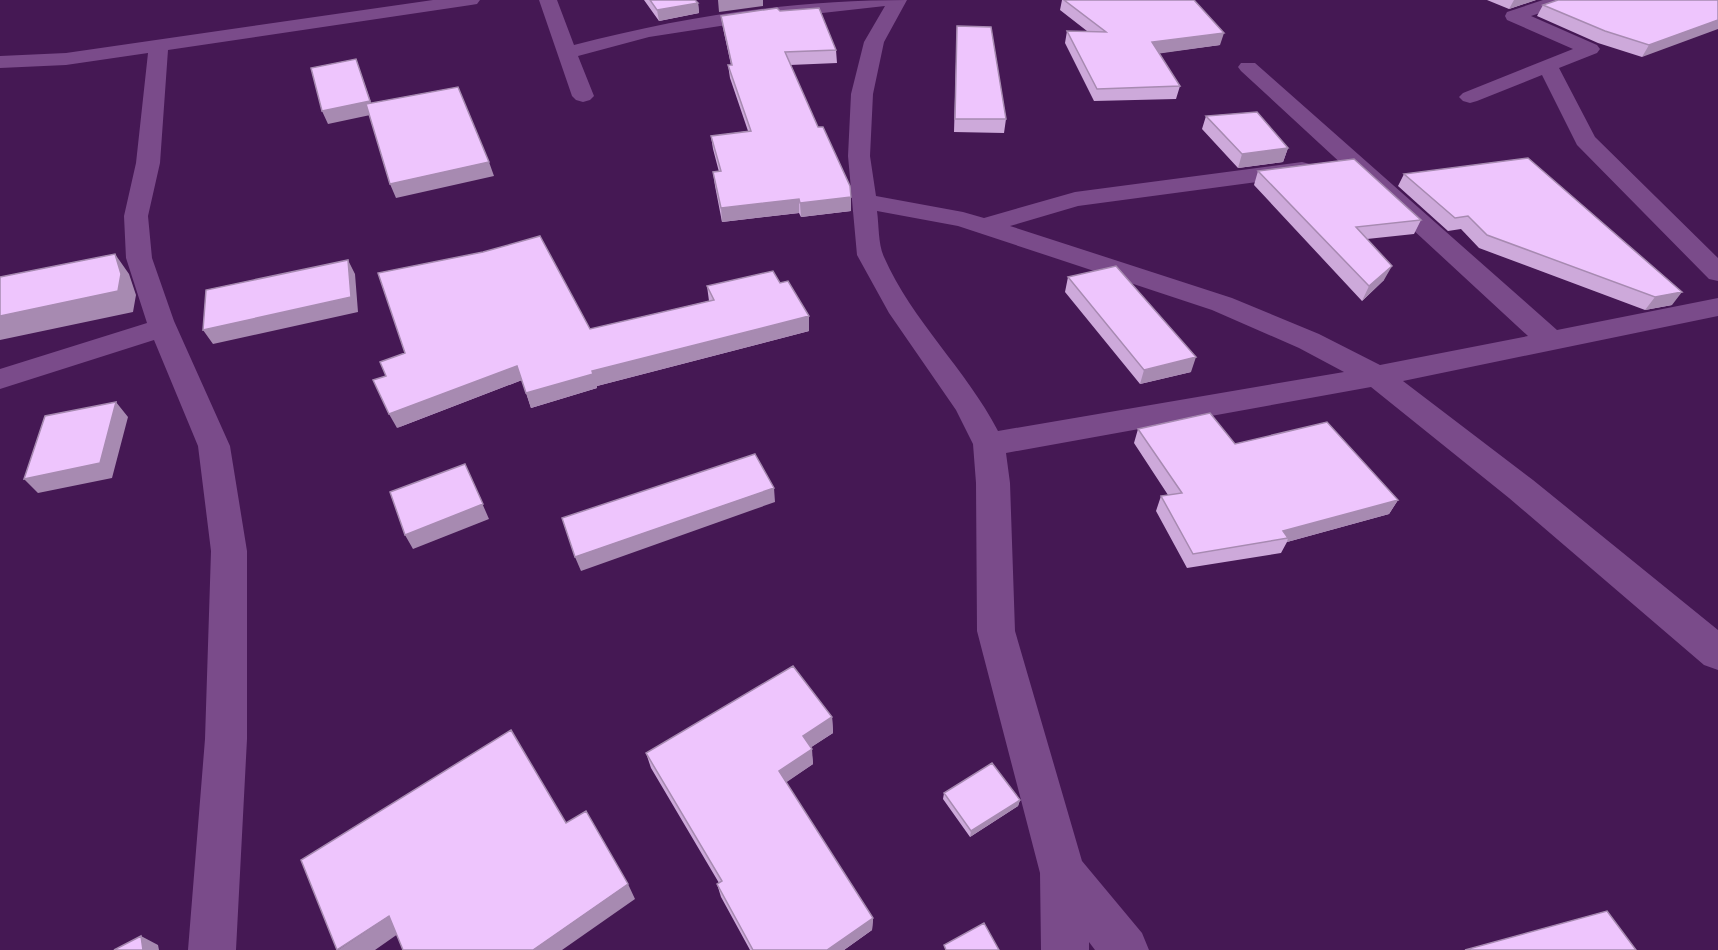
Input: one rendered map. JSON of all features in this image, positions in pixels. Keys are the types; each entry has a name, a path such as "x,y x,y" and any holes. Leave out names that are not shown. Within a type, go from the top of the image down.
{"street":[{"path":"0,62 66,60 471,0"},
{"path":"548,0 569,52 583,96"},
{"path":"569,52 648,31 759,14 891,0"},
{"path":"898,0 874,42 862,93 859,156 870,255 903,313 970,406 989,444 993,483 996,631 1063,873 1065,950"},
{"path":"1470,97 1590,49 1514,16 1561,0"},
{"path":"159,46 148,163 135,216 139,258 163,327 213,446 229,551 226,739 212,950"},
{"path":"1548,66 1585,140 1718,273"},
{"path":"1248,67 1551,341"},
{"path":"983,226 1075,199 1353,162"},
{"path":"863,201 963,219 1222,304 1309,341 1377,376 1521,489 1718,653"},
{"path":"989,444 1377,376 1718,307"},
{"path":"0,379 163,327"},
{"path":"1063,873 1125,950"}],"building":[{"path":"650,0 695,0 698,3 657,10"},
{"path":"1064,0 1194,0 1224,33 1152,42 1180,86 1097,89 1067,31 1106,32"},
{"path":"1558,0 1718,0 1718,20 1649,45 1605,31 1543,5"},
{"path":"777,8 780,11 819,8 836,50 785,52 818,127 823,127 850,186 851,197 800,203 799,199 721,208 713,172 721,171 711,136 751,131 728,65 732,65 721,16"},
{"path":"957,26 991,27 1006,119 955,119"},
{"path":"356,59 370,101 322,111 311,68"},
{"path":"458,87 489,162 390,184 366,104"},
{"path":"1257,112 1288,148 1242,154 1206,116"},
{"path":"1528,158 1682,292 1655,297 1487,235 1468,216 1455,218 1404,174"},
{"path":"1354,159 1421,220 1356,227 1392,266 1369,286 1258,171"},
{"path":"540,236 590,329 714,300 707,286 773,271 780,283 788,281 809,316 592,371 593,374 526,393 517,366 389,414 373,380 386,376 380,362 405,353 378,273 483,252"},
{"path":"115,254 121,274 118,291 0,316 0,277"},
{"path":"348,260 351,297 203,330 206,290"},
{"path":"1116,266 1196,357 1144,370 1068,277"},
{"path":"116,402 100,463 24,479 45,416"},
{"path":"1210,413 1235,444 1327,422 1398,500 1283,531 1288,538 1193,554 1161,496 1182,493 1138,429"},
{"path":"755,454 774,488 575,557 562,518"},
{"path":"465,464 483,504 405,535 390,492"},
{"path":"793,666 832,717 803,736 812,749 779,771 873,918 827,950 753,950 717,884 722,881 646,753"},
{"path":"511,730 566,823 586,811 628,884 533,950 403,950 389,916 337,950 301,860"},
{"path":"992,763 1020,800 971,831 944,793"},
{"path":"1607,911 1636,950 1465,950"},
{"path":"984,923 999,950 946,950 944,945"},
{"path":"141,936 143,950 114,950"}]}
